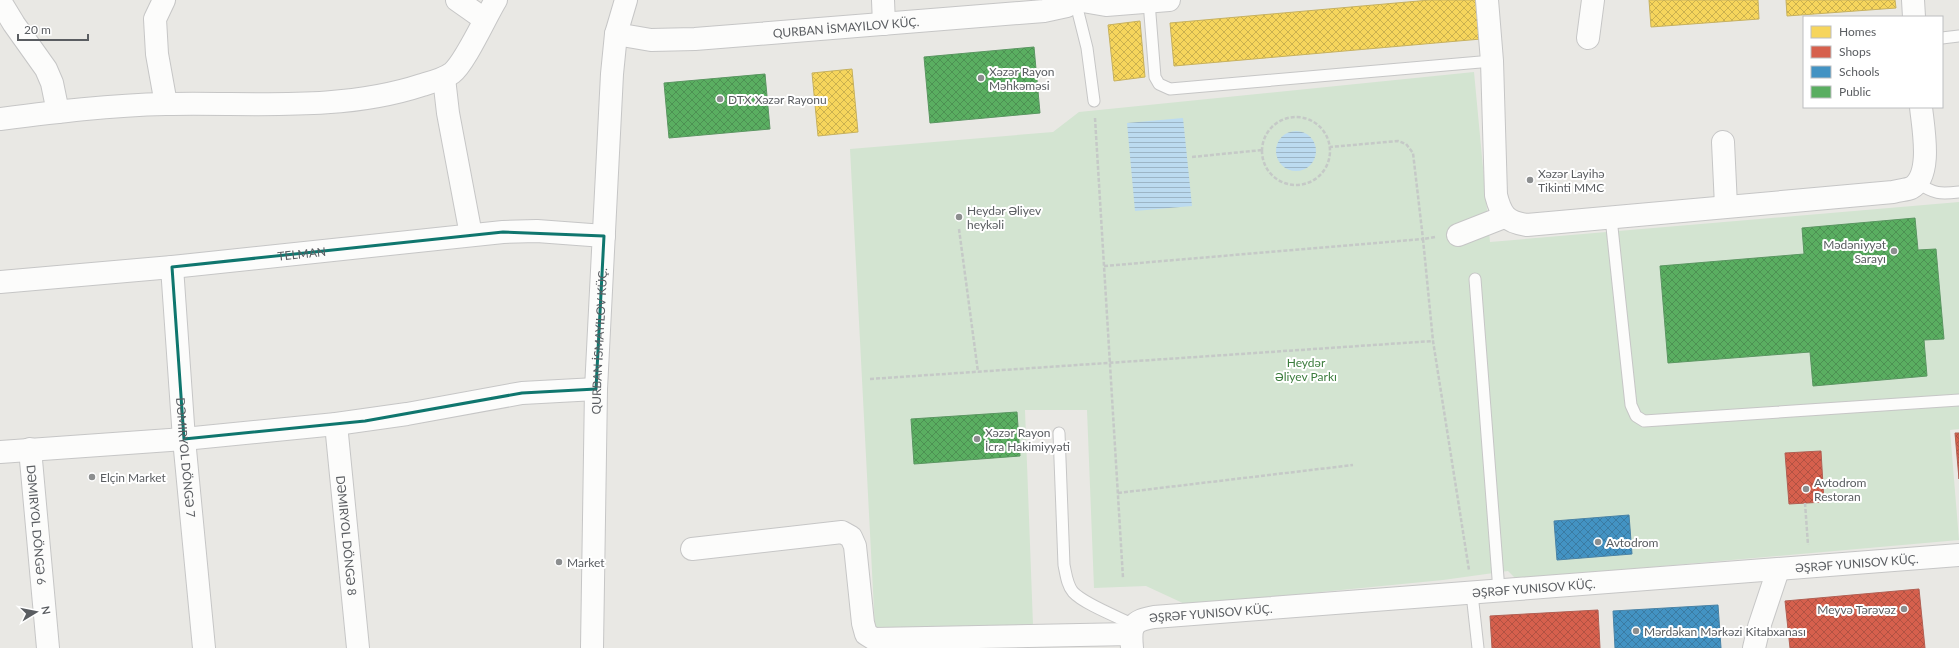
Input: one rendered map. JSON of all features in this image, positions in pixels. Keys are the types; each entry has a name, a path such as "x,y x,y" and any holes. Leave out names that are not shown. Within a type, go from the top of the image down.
{"street":[{"path":"164,0 155,19 157,54 166,104"},
{"path":"457,0 484,19"},
{"path":"0,119 122,106 166,104 337,103 371,99 444,78 459,67 484,19 496,0"},
{"path":"592,648 591,626 596,389 612,74 616,34 626,0"},
{"path":"883,0 884,24"},
{"path":"616,34 651,40 677,40 1044,11 1067,6 1076,0 1106,5 1159,1"},
{"path":"1487,0 1492,61 1494,178 1499,207 1504,217 1515,224 1527,225 1611,218 1726,206 1893,192 1910,188 1918,183 1924,171 1925,152 1921,108"},
{"path":"1588,38 1593,0"},
{"path":"1913,0 1914,16"},
{"path":"0,1 14,24 46,69 52,83 58,112"},
{"path":"444,78 448,113 471,235"},
{"path":"1723,142 1726,206"},
{"path":"1458,234 1504,217"},
{"name":"TELMAN","path":"0,282 172,267 471,235 537,231 604,236"},
{"name":"DƏMIRYOL DÖNGƏ 7","path":"172,267 184,439 204,648"},
{"path":"0,452 184,439 336,424 522,394 596,389"},
{"name":"DƏMIRYOL DÖNGƏ 8","path":"336,424 358,648"},
{"name":"DƏMIRYOL DÖNGƏ 6","path":"30,450 48,648"},
{"name":"ƏŞRƏF YUNISOV KÜÇ.","path":"692,549 842,532 851,537 855,546 862,623 866,634 874,639 1132,635 1140,619 1154,617 1472,594 1959,555"},
{"path":"1754,648 1759,627 1778,570"}],"lane":[{"path":"1076,0 1087,48 1094,101"},
{"path":"1159,1 1155,77 1159,84 1170,89 1492,61"},
{"path":"1943,38 1959,36"},
{"path":"1918,183 1931,192 1942,194 1959,192"},
{"path":"1611,218 1631,405 1636,416 1644,421 1959,400"},
{"path":"1475,279 1499,591"},
{"path":"1058,433 1064,565 1067,581 1073,592 1093,605 1132,635"},
{"path":"1472,594 1478,648"}],"path":[{"path":"1094,101 1123,578"},
{"path":"1294,117 1314,122 1322,129 1327,137 1330,147 1327,167 1313,182 1303,185 1283,183 1271,174 1263,161 1262,150 1268,131 1280,122 1294,117"},
{"path":"1330,147 1398,141 1406,144 1413,153 1433,341 1472,594"},
{"path":"1192,157 1262,150"},
{"path":"959,229 978,372"},
{"path":"1104,266 1423,239 1458,234"},
{"path":"870,379 1433,341"},
{"path":"1118,493 1353,465"},
{"path":"1805,503 1810,567"}],"highlighted area":[{"path":"503,232 604,236 596,389 522,393 365,421 184,439 172,267"}],"green space":[{"name":"Heydər Əliyev Parkı","path":"1474,72 1490,242 1959,202 1959,429 1950,430 1959,540 1516,579 1508,571 1443,580 1187,605 1146,586 1094,588 1087,410 1025,410 1033,625 875,629 850,149 1053,132 1079,112"}],"water":[{"path":"1183,118 1192,206 1135,211 1127,123"},
{"path":"1296,131 1310,137 1316,151 1310,165 1296,171 1282,165 1276,151 1282,137"}],"building: Homes":[{"path":"1430,0 1477,0 1481,39 1174,66 1170,23"},
{"path":"1649,0 1758,0 1759,19 1651,27"},
{"path":"1786,0 1895,0 1896,8 1787,16"},
{"path":"1140,21 1145,77 1114,81 1108,25"},
{"path":"852,69 858,132 818,136 812,73"}],"building: Shops":[{"path":"1955,433 1959,433 1959,479"},
{"path":"1821,451 1824,502 1789,504 1785,453"},
{"path":"1919,589 1925,648 1790,648 1785,601"},
{"path":"1598,610 1600,648 1492,648 1490,616"}],"building: Schools":[{"path":"1629,515 1632,554 1557,560 1554,521"},
{"path":"1718,605 1721,648 1615,648 1613,611"}],"building: Public":[{"path":"1034,47 1040,113 930,123 924,57"},
{"path":"765,74 770,129 669,138 664,83"},
{"path":"1915,218 1918,250 1936,249 1944,339 1924,340 1927,376 1813,386 1810,352 1668,363 1660,266 1804,254 1802,228"},
{"path":"1017,412 1020,456 914,464 911,419"}],"place":[{"name":"Xəzər Rayon Məhkəməsi","path":"981,78"},
{"name":"DTX Xəzər Rayonu","path":"720,99"},
{"name":"Xəzər Layihə Tikinti MMC","path":"1530,180"},
{"name":"Heydər Əliyev heykəli","path":"959,217"},
{"name":"Mədəniyyət Sarayı","path":"1894,251"},
{"name":"Xəzər Rayon İcra Hakimiyyəti","path":"977,439"},
{"name":"Elçin Market","path":"92,477"},
{"name":"Avtodrom Restoran","path":"1806,489"},
{"name":"Avtodrom","path":"1598,542"},
{"name":"Market","path":"559,562"},
{"name":"Meyvə Tərəvəz","path":"1904,609"},
{"name":"Mərdəkan Mərkəzi Kitabxanası","path":"1636,631"}]}
